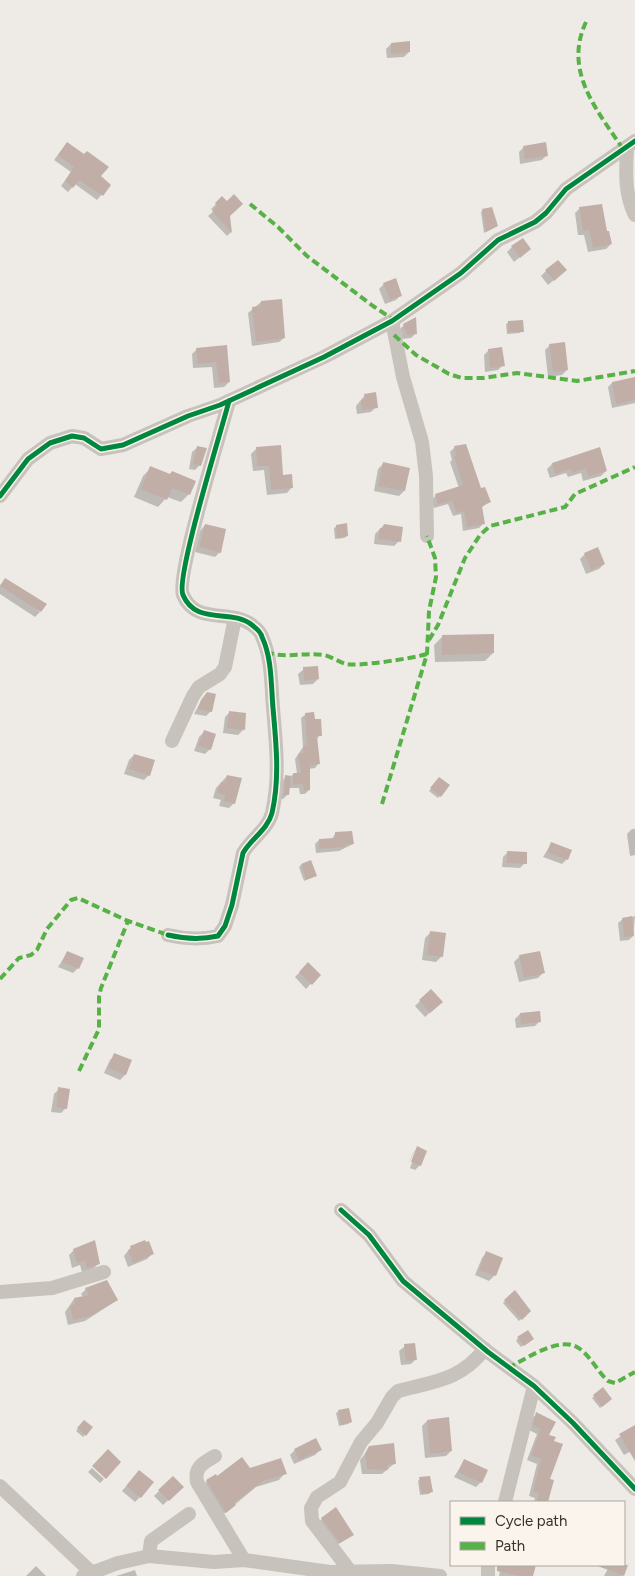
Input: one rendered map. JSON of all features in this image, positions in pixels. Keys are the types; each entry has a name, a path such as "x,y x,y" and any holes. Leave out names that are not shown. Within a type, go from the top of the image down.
{"street":[{"path":"631,144 626,180 628,202 635,215"},
{"path":"0,496 28,459 50,443 72,436 84,438 101,448 113,448 230,401 324,357 392,321 461,273 498,240 535,222 546,213 566,189 631,144"},
{"path":"392,321 403,377 422,442 426,476 427,536"},
{"path":"168,936 189,940 218,936 227,919 243,853 249,842 269,822 272,814 278,757 266,647 262,635 251,624 235,618 208,616 198,612 187,603 182,594 182,579 199,506 230,401"},
{"path":"172,741 199,687 220,674 224,667 235,618"},
{"path":"342,1210 369,1235 403,1281 485,1349 534,1386 573,1422 635,1489"},
{"path":"0,1292 52,1288 104,1272"},
{"path":"350,1571 312,1521 311,1508 317,1497 340,1482 361,1442 377,1423 392,1397 398,1392 449,1379 475,1362 485,1349"},
{"path":"505,1501 534,1386"},
{"path":"214,1456 200,1464 195,1475 197,1482 244,1560"},
{"path":"0,1486 87,1574 118,1563 149,1556 214,1562 244,1560 328,1574 350,1571 440,1576"},
{"path":"149,1556 151,1541 189,1514"}],"building":[{"path":"410,41 410,52 391,54 391,43"},
{"path":"67,142 84,154 87,151 109,167 101,176 111,185 103,196 79,180 73,188 65,181 74,167 58,155"},
{"path":"546,142 548,156 525,159 523,146"},
{"path":"234,194 243,204 230,216 232,233 212,211 217,206 215,203 222,196 227,201"},
{"path":"602,204 607,231 609,231 612,244 593,248 589,230 583,231 579,207"},
{"path":"492,207 498,226 486,232 482,209"},
{"path":"523,238 531,249 520,258 511,246"},
{"path":"558,260 567,270 554,281 545,270"},
{"path":"396,278 402,296 390,300 383,283"},
{"path":"282,299 285,338 256,342 252,307 261,306 261,301"},
{"path":"416,317 417,334 407,335 403,324"},
{"path":"523,320 524,332 508,332 508,321"},
{"path":"565,342 568,370 553,372 549,344"},
{"path":"227,345 230,382 219,383 216,362 198,364 196,348"},
{"path":"502,347 505,366 490,368 488,349"},
{"path":"635,377 635,400 616,404 612,382"},
{"path":"376,392 378,408 362,410 361,400 365,399 364,394"},
{"path":"466,444 481,488 485,487 491,502 482,506 485,524 467,527 464,511 457,513 452,501 438,504 435,494 463,485 454,456 456,456 454,446"},
{"path":"281,445 283,475 292,474 293,488 271,490 269,466 257,466 256,447"},
{"path":"197,446 207,448 201,466 193,464"},
{"path":"600,447 607,471 588,477 586,468 573,473 571,469 555,474 552,463"},
{"path":"383,462 410,468 405,491 378,486"},
{"path":"150,466 170,474 172,471 196,481 190,495 172,488 167,500 141,489"},
{"path":"347,523 348,536 337,538 336,525"},
{"path":"205,524 226,529 221,553 199,547"},
{"path":"384,524 403,527 401,542 378,539 380,528 383,528"},
{"path":"598,547 605,564 591,570 584,553"},
{"path":"5,578 47,604 41,612 0,586"},
{"path":"494,634 494,653 442,655 442,635"},
{"path":"318,666 319,679 304,681 303,667"},
{"path":"207,692 216,694 212,712 198,709 201,700"},
{"path":"229,711 246,713 245,730 227,728"},
{"path":"314,712 315,719 321,719 322,736 317,736 320,764 310,765 310,790 304,791 303,784 293,785 293,773 301,773 298,754 304,753 303,746 307,745 305,713"},
{"path":"204,730 216,734 211,750 198,746"},
{"path":"134,754 155,760 150,776 129,769"},
{"path":"227,775 242,778 235,804 224,801 225,795 217,793 221,782 225,783"},
{"path":"285,775 291,776 289,795 284,795"},
{"path":"439,777 450,785 441,797 430,788"},
{"path":"352,831 354,844 345,845 345,847 319,849 319,839 335,838 335,832"},
{"path":"551,842 572,850 568,860 547,852"},
{"path":"507,851 527,852 527,864 507,863"},
{"path":"311,860 317,876 306,880 301,864"},
{"path":"632,916 634,936 624,937 622,918"},
{"path":"430,931 446,933 443,957 427,955"},
{"path":"67,951 84,958 79,969 62,962"},
{"path":"540,951 545,973 524,978 519,955"},
{"path":"308,962 321,975 312,985 299,972"},
{"path":"431,989 443,1002 430,1013 419,1000"},
{"path":"540,1011 541,1022 521,1024 520,1013"},
{"path":"114,1053 132,1060 126,1075 108,1068"},
{"path":"58,1087 70,1089 67,1109 56,1107"},
{"path":"417,1146 427,1151 421,1166 411,1162"},
{"path":"95,1240 100,1264 87,1268 85,1261 77,1263 73,1249"},
{"path":"145,1240 146,1242 149,1241 154,1254 133,1263 128,1250 131,1249 130,1246"},
{"path":"486,1251 503,1258 496,1276 479,1270"},
{"path":"107,1280 118,1300 91,1316 73,1320 70,1306 75,1304 74,1298 89,1295 85,1288"},
{"path":"515,1290 531,1311 522,1320 504,1300"},
{"path":"528,1330 534,1339 524,1346 517,1337"},
{"path":"415,1343 417,1360 406,1361 404,1344"},
{"path":"603,1387 612,1399 602,1407 593,1395"},
{"path":"349,1408 352,1422 341,1425 338,1410"},
{"path":"536,1412 556,1422 549,1435 556,1437 554,1441 563,1444 550,1479 554,1480 548,1501 537,1501 539,1493 533,1492 541,1459 531,1455 541,1429 533,1425"},
{"path":"449,1417 452,1451 430,1454 427,1420"},
{"path":"84,1420 93,1427 86,1436 77,1428"},
{"path":"635,1425 635,1461 619,1434"},
{"path":"316,1438 322,1450 299,1460 294,1449"},
{"path":"394,1443 396,1464 387,1465 388,1470 367,1469 365,1454 369,1446"},
{"path":"108,1449 121,1462 106,1479 92,1466"},
{"path":"242,1457 250,1468 281,1458 287,1474 263,1481 234,1503 236,1505 226,1513 206,1480 216,1474 217,1476"},
{"path":"464,1459 488,1470 482,1483 458,1472"},
{"path":"139,1470 154,1482 141,1498 126,1486"},
{"path":"173,1476 184,1487 169,1501 158,1490"},
{"path":"430,1476 433,1492 422,1494 419,1477"},
{"path":"336,1507 354,1535 340,1543 321,1518"},
{"path":"628,1565 624,1576 598,1566"},
{"path":"497,1566 536,1566 533,1576 520,1576 497,1571"}],"marked path":[{"path":"586,22 580,40 578,57 581,73 594,105 623,149"},
{"path":"250,204 278,227 307,256 394,320"},
{"path":"394,335 416,355 449,374 462,378 483,378 517,373 577,381 635,371"},
{"path":"429,640 438,625 465,558 480,535 490,526 565,507 575,494 635,467"},
{"path":"382,804 427,654 429,611 436,577 435,558 427,536"},
{"path":"266,652 281,655 324,655 352,665 386,662 427,654"},
{"path":"0,979 19,958 31,955 37,950 47,929 71,900 78,898 128,921 168,935"},
{"path":"79,1071 99,1029 99,997 101,988 128,921"},
{"path":"508,1368 534,1354 563,1344 572,1345 580,1349 608,1381 615,1383 635,1372"}],"cycle path":[{"path":"0,496 28,459 50,443 72,436 84,438 101,449 123,445 188,416 220,405 324,357 392,321 461,273 498,240 535,222 546,213 566,189 635,141"},
{"path":"168,935 193,939 218,936 225,926 232,905 243,853 270,819 276,787 277,760 271,681 268,654 261,635 255,627 244,620 205,614 196,610 183,595 182,583 192,534 229,401"},
{"path":"341,1210 369,1235 403,1281 488,1352 534,1386 573,1423 635,1489"}]}
